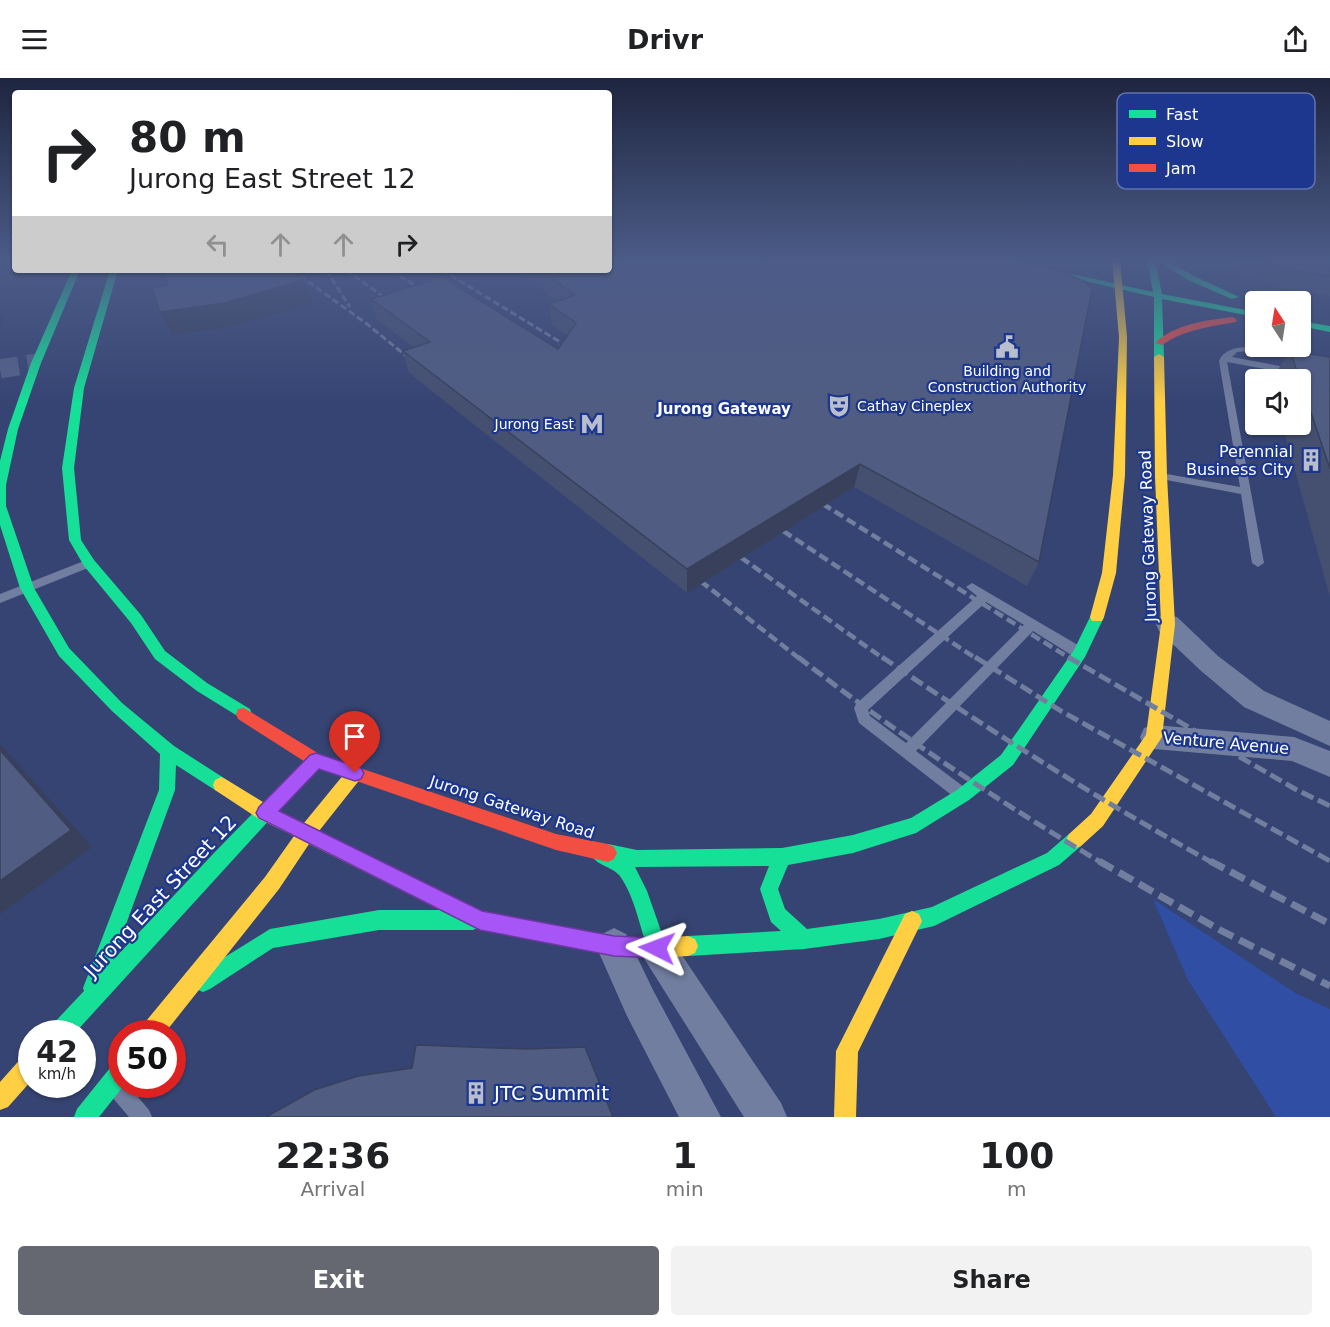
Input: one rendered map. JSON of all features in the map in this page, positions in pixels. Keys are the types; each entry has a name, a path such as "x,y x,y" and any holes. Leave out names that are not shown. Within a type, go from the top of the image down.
{"main road":[{"name":"Jurong Gateway Road","path":"60,307 36,363 13,429 0,485 0,506 27,588 64,652 117,707 168,751 265,813 306,834 480,920 614,946 657,948 804,939 879,929 933,916 1053,859 1097,820 1154,737 1168,624 1161,476 1158,307"},
{"name":"Jurong Gateway Road","path":"103,307 79,388 68,468 75,540 89,563 136,619 160,655 202,687 316,760 556,842 637,859 782,857 853,844 916,825 963,795 1007,760 1080,653 1098,615 1109,573 1119,475 1123,338 1121,307"},
{"path":"1212,307 1245,315"},
{"path":"1311,311 1320,313"},
{"path":"1159,343 1175,330 1193,324 1245,318"},
{"path":"1311,326 1330,329"},
{"path":"88,1002 167,790 168,751"},
{"name":"Jurong East Street 12","path":"72,1020 316,760"},
{"path":"160,1020 272,883 306,834 355,773"},
{"path":"596,852 626,868 638,891 657,948"},
{"path":"782,857 770,889 778,915 804,939"},
{"path":"175,1000 270,939 379,920 480,920"},
{"path":"845,1117 847,1051 912,921"},
{"path":"0,1099 18,1079"},
{"path":"85,1117 108,1088"}],"street":[{"name":"Venture Avenue","path":"1168,624 1209,663 1254,699 1330,734"},
{"name":"Venture Avenue","path":"1154,737 1294,748 1330,764"},
{"path":"614,946 650,1022 701,1117"},
{"path":"657,948 767,1117"}],"lane":[{"path":"1258,563 1244,491 1224,358 1235,350 1248,349 1330,362"},
{"path":"1224,358 1280,369"},
{"path":"1161,476 1244,491"},
{"path":"0,599 89,563"},
{"path":"972,587 1080,653"},
{"path":"963,795 864,719 861,708 985,596"},
{"path":"907,751 1032,624"},
{"path":"130,1098 142,1117"}],"shaded area":[{"path":"1153,899 1297,994 1330,1009 1330,1117 1276,1117 1188,980"}],"building":[{"path":"158,307 192,307 160,312"},
{"path":"383,307 491,307 558,349 576,323 554,307 1088,307 1039,562 860,464 687,569 403,351 430,342"},
{"path":"1311,354 1330,357 1330,469 1311,413 1311,369 1296,369 1292,357 1311,357"},
{"path":"0,750 71,830 0,881"},
{"name":"JTC Summit","path":"416,1045 527,1049 585,1047 613,1117 266,1117 314,1090 358,1076 412,1068"}],"tunnel":[{"path":"0,369 36,363 28,364"}],"railway":[{"path":"344,307 416,364"},
{"path":"504,307 575,351"},
{"path":"414,363 419,367"},
{"path":"810,496 1071,659"},
{"path":"771,523 977,659"},
{"path":"729,549 884,659"},
{"path":"689,572 800,659"},
{"path":"798,657 947,764 1023,815 1102,863"},
{"path":"882,657 1045,764 1213,863"},
{"path":"975,657 1061,711 1330,861"},
{"path":"1068,657 1295,789 1330,806"},
{"path":"1099,861 1220,930 1330,986"},
{"path":"1210,861 1330,924"}],"traffic: fast":[{"path":"60,307 36,363 13,429 0,485 0,506 27,588 64,652 117,707 168,751 221,785"},
{"path":"103,307 79,388 68,468 75,540 89,563 136,619 160,655 202,687 244,714"},
{"path":"1158,307 1159,357"},
{"path":"1218,307 1245,313"},
{"path":"1311,325 1330,329"},
{"path":"608,853 637,859 782,857 853,844 916,825 963,795 1007,760 1080,653 1097,617"},
{"path":"93,988 167,790 168,751"},
{"path":"72,1020 220,859 316,760"},
{"path":"688,946 804,939 879,929 934,916 1053,859 1075,840"},
{"path":"600,854 625,868 638,891 657,948"},
{"path":"782,857 769,889 778,915 804,939"},
{"path":"203,982 270,939 379,920 473,920"},
{"path":"85,1117 108,1088"}],"traffic: slow":[{"path":"1097,617 1109,573 1119,475 1123,337 1120,307"},
{"path":"1075,840 1097,820 1154,737 1168,624 1161,476 1159,357"},
{"path":"161,1020 272,883 306,834 355,773"},
{"path":"221,785 265,813 480,920 614,946 657,948 688,946"},
{"path":"845,1117 847,1051 912,921"},
{"path":"0,1099 18,1079"}],"traffic: jam":[{"path":"1159,343 1194,326 1233,320"},
{"path":"244,714 316,760 556,842 608,853"}],"place":[{"name":"Building and Construction Authority","path":"1007,347"},
{"name":"Cathay Cineplex","path":"839,406"},
{"name":"Jurong East","path":"592,424"},
{"name":"Perennial Business City","path":"1311,460"},
{"name":"JTC Summit","path":"476,1093"}],"district":[{"name":"Jurong Gateway","path":"724,409"}],"route":[{"path":"355,773 316,760 265,813 480,920 614,946 657,948"}]}
